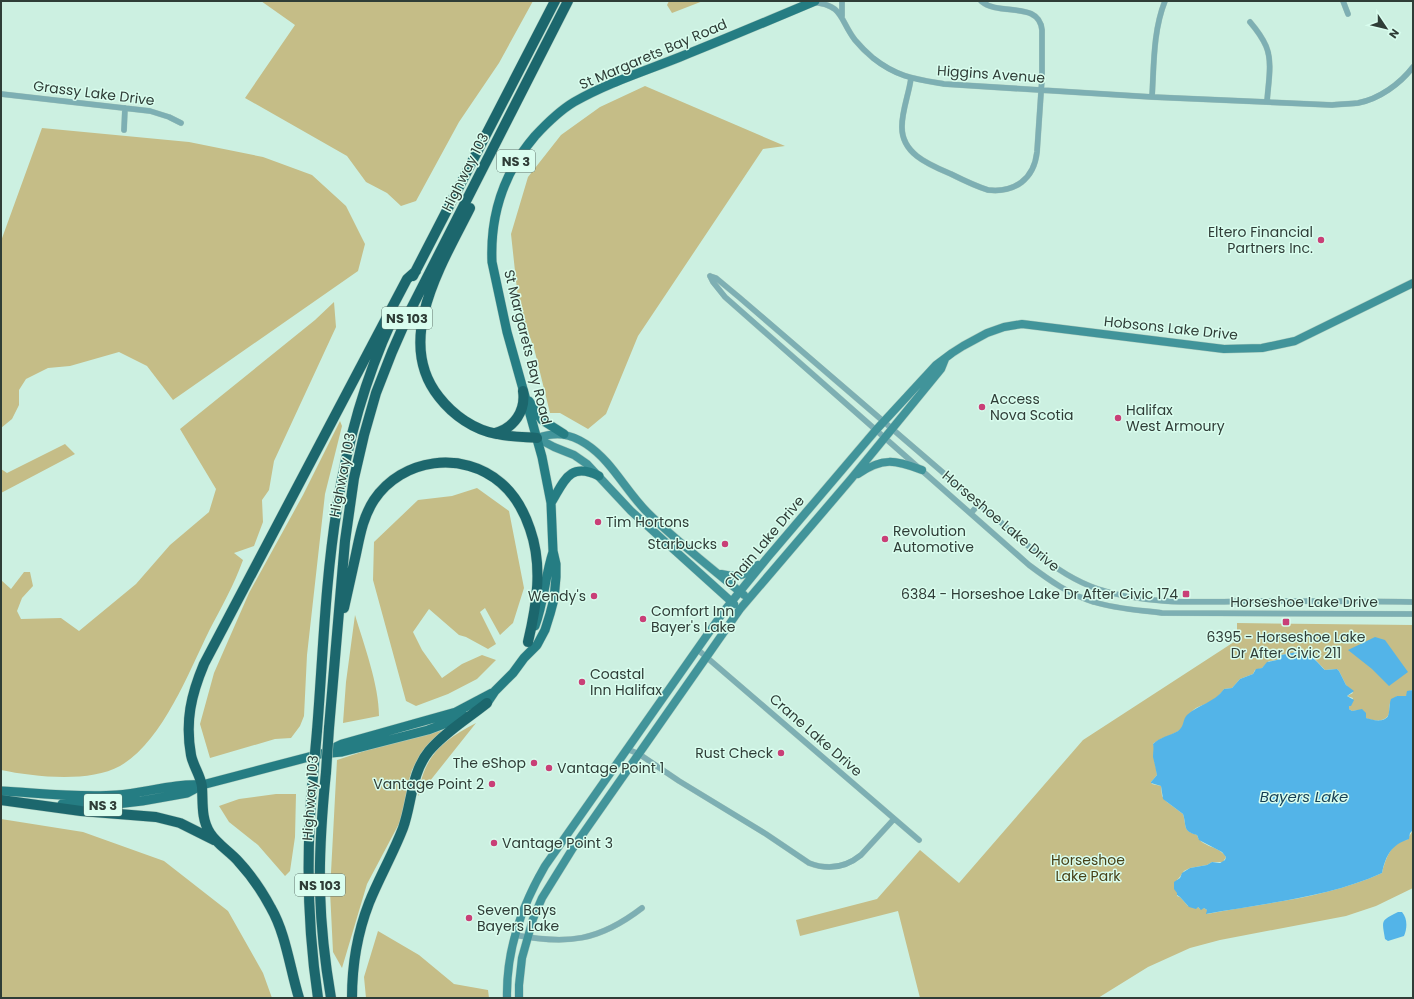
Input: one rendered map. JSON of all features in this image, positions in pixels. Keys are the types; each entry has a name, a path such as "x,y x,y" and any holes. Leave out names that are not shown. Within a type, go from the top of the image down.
{"highway":[{"name":"Highway 103","path":"318,998 312,948 308,891 309,833 332,550 344,468 358,414 373,367 390,325 416,271 555,1"},
{"name":"Highway 103","path":"331,998 323,938 320,892 321,848 343,561 350,499 364,435 376,393 410,311 568,1"},
{"path":"535,67 533,77 442,265 427,304 420,338 420,350 423,367 429,382 438,396 462,419 476,427 492,433 536,438"},
{"path":"299,998 283,938 273,910 258,885 238,861 213,837 206,825 201,801 202,785 192,756 189,731 190,705 195,685 204,664 407,279 416,271"},
{"path":"492,433 506,429 517,419 523,406 523,391"},
{"path":"334,663 360,532 369,508 376,496 385,486 400,475 416,467 438,463 460,464 474,467 486,472 508,489 521,507 536,551 538,572 537,599 528,642"},
{"path":"352,998 354,958 362,921 403,827 417,774 422,762 429,751 442,738 487,703"},
{"path":"1,800 80,811 156,817 191,828 224,847"}],"main road":[{"name":"St Margarets Bay Road","path":"1,800 64,805 114,804 187,793 202,785 320,754 342,752 428,730 461,718 487,703 495,691 513,673 537,644 545,630 554,599 556,577 556,564 553,551 551,503 542,457 507,332 492,262 494,221 501,193 511,171 530,142 545,124 563,110 593,92 813,2"},
{"path":"523,391 542,420 564,434"},
{"path":"551,503 562,485 571,475 584,470 599,476"},
{"name":"St Margarets Bay Road","path":"524,658 528,642 539,614 553,551"},
{"name":"St Margarets Bay Road","path":"320,754 342,744 456,712 495,691"},
{"name":"St Margarets Bay Road","path":"1,791 104,796 146,792 187,784 202,785"},
{"path":"1,787 28,792"}],"street":[{"name":"Higgins Avenue","path":"842,1 842,16"},
{"path":"911,78 904,109 902,127 906,142 919,158 982,188 996,191 1004,190 1017,185 1029,175 1033,169 1038,152 1042,30 1040,20 1030,12 992,8 981,1"},
{"path":"1152,97 1157,29 1160,14 1165,1"},
{"path":"1343,1 1348,14"},
{"name":"Higgins Avenue","path":"813,2 823,3 830,6 842,16 856,41 872,57 896,73 911,78 944,84 1152,97 1267,102"},
{"path":"1250,22 1262,38 1268,53 1269,63 1267,102 1332,105 1359,103 1373,98 1396,84 1406,76 1413,67"},
{"name":"Grassy Lake Drive","path":"1,94 150,111 169,117 181,123"},
{"path":"124,130 125,108"},
{"name":"Horseshoe Lake Drive","path":"1413,602 1181,602 1148,600 1115,594 1083,583 1052,565 1033,550 760,315 716,278 710,276 712,282 724,297 1029,564 1046,578 1074,594 1094,602 1127,609 1162,613 1413,614"},
{"name":"Hobsons Lake Drive","path":"884,422 936,365 963,346 987,333 1004,327 1022,324 1224,348 1257,348 1279,345 1308,336 1413,283"},
{"path":"754,322 760,315"},
{"path":"802,364 808,357"},
{"name":"Hobsons Lake Drive","path":"892,429 941,369 946,358"},
{"name":"Chain Lake Drive","path":"507,998 509,965 515,935 526,902 545,866 731,602 884,422"},
{"name":"Chain Lake Drive","path":"520,998 519,985 522,958 527,937 542,898 554,876 748,599 892,429"},
{"path":"536,438 547,435 564,434 581,442 597,453 608,463 648,513 748,599"},
{"path":"536,438 580,458 599,476 608,488 630,511 740,610"},
{"path":"851,478 874,464 886,462 898,462 922,470"},
{"path":"971,513 979,504"},
{"path":"801,518 811,526"},
{"path":"718,574 740,577 768,557"},
{"name":"Crane Lake Drive","path":"698,649 919,840"},
{"path":"627,749 639,754 809,863 815,865 835,867 855,860 894,819"},
{"path":"515,935 559,940 572,940 591,936 615,927 642,908"}],"green space":[{"path":"261,1 533,1 499,63 459,122 416,201 401,206 387,193 366,182 347,156 245,98 295,25"},
{"path":"669,1 703,1 672,13 667,5"},
{"path":"645,86 785,146 763,149 638,336 606,414 588,429 560,413 550,413 534,348 519,308 511,234 528,177 561,135 600,107"},
{"path":"42,128 189,142 263,157 312,175 346,206 365,244 358,271 173,400 147,366 119,352 70,366 48,368 26,379 19,390 19,405 12,419 1,428 1,241"},
{"path":"334,302 336,327 274,461 269,490 262,500 263,522 254,546 234,553 243,560 236,578 183,686 161,724 149,741 135,755 120,766 93,775 62,777 30,775 1,770 1,580 11,589 24,572 30,572 33,586 22,598 17,611 21,619 61,618 79,631 136,584 170,545 209,512 216,489 180,429 315,320"},
{"path":"340,421 342,426 325,494 307,655 304,716 300,726 291,738 275,739 210,758 200,724 214,673 249,593 303,495"},
{"path":"65,444 75,454 1,493 1,469 7,473"},
{"path":"477,488 509,511 524,588 513,623 500,635 485,608 480,612 496,644 488,649 466,637 459,635 429,609 413,632 422,650 442,678 462,664 482,655 496,660 477,679 448,694 416,706 406,701 373,580 374,542 418,500 452,496"},
{"path":"355,615 374,678 377,691 379,716 343,723 346,682"},
{"name":"Horseshoe Lake Park","path":"1237,623 1413,625 1413,690 1411,690 1406,696 1397,696 1390,703 1388,716 1382,720 1369,719 1366,718 1366,714 1358,710 1352,711 1349,709 1353,698 1347,696 1353,693 1346,685 1337,669 1325,670 1313,657 1308,654 1297,652 1281,655 1277,660 1269,661 1262,668 1255,670 1253,674 1240,679 1232,688 1224,689 1215,699 1195,709 1185,719 1182,728 1154,743 1154,756 1157,775 1151,782 1152,784 1161,786 1162,796 1167,802 1183,814 1187,830 1197,835 1202,842 1223,853 1226,857 1223,862 1212,862 1207,865 1190,868 1184,871 1177,880 1177,896 1180,897 1188,906 1198,907 1200,909 1204,908 1207,910 1207,914 1296,899 1340,888 1382,873 1387,857 1393,847 1397,843 1407,840 1413,830 1413,888 1376,906 1346,916 1220,940 1190,948 1148,967 1098,998 920,998 898,911 800,936 796,920 877,899 920,850 959,883 1083,740 1237,640"},
{"path":"476,723 418,796 425,770 436,751 453,736"},
{"path":"444,730 423,751 412,770 408,783 402,818 367,884 342,968 333,952 330,891 337,760 386,744"},
{"path":"276,794 296,794 295,837 290,871 285,876 258,845 229,822 219,806 239,799"},
{"path":"1,819 83,832 164,861 228,911 263,973 272,998 1,998"},
{"path":"378,931 419,955 454,984 488,990 489,998 366,998 364,977"}],"water":[{"path":"1375,637 1385,640 1408,672 1389,686 1372,669 1348,650"},
{"name":"Bayers Lake","path":"1297,652 1310,656 1325,670 1337,669 1346,685 1354,691 1347,696 1354,700 1351,706 1349,706 1349,709 1352,711 1362,709 1366,713 1366,718 1371,720 1384,720 1389,714 1391,699 1397,696 1406,696 1407,691 1413,690 1413,830 1410,833 1409,839 1398,844 1390,852 1385,861 1382,873 1318,894 1206,914 1207,910 1204,908 1201,910 1198,907 1196,909 1189,907 1177,895 1174,889 1174,882 1180,878 1182,873 1190,868 1207,865 1212,862 1220,863 1225,860 1226,857 1222,852 1199,840 1197,835 1189,832 1186,828 1183,814 1163,799 1161,786 1151,783 1157,775 1153,757 1153,744 1178,731 1182,727 1184,719 1187,715 1216,697 1224,689 1232,688 1240,679 1253,674 1256,669 1262,668 1267,662 1277,660 1281,655"},
{"path":"1398,912 1402,912 1405,918 1406,927 1404,936 1388,941 1385,939 1383,924 1385,919"}],"place":[{"name":"Eltero Financial Partners Inc.","path":"1321,240"},
{"name":"Access Nova Scotia","path":"982,407"},
{"name":"Halifax West Armoury","path":"1118,418"},
{"name":"Tim Hortons","path":"598,522"},
{"name":"Revolution Automotive","path":"885,539"},
{"name":"Starbucks","path":"725,544"},
{"name":"6384 - Horseshoe Lake Dr After Civic 174","path":"1186,594"},
{"name":"Wendy's","path":"594,596"},
{"name":"Comfort Inn Bayer's Lake","path":"643,619"},
{"name":"6395 - Horseshoe Lake Dr After Civic 211","path":"1286,622"},
{"name":"Coastal Inn Halifax","path":"582,682"},
{"name":"Rust Check","path":"781,753"},
{"name":"The eShop","path":"534,763"},
{"name":"Vantage Point 1","path":"549,768"},
{"name":"Vantage Point 2","path":"492,784"},
{"name":"Vantage Point 3","path":"494,843"},
{"name":"Seven Bays Bayers Lake","path":"469,918"}]}
